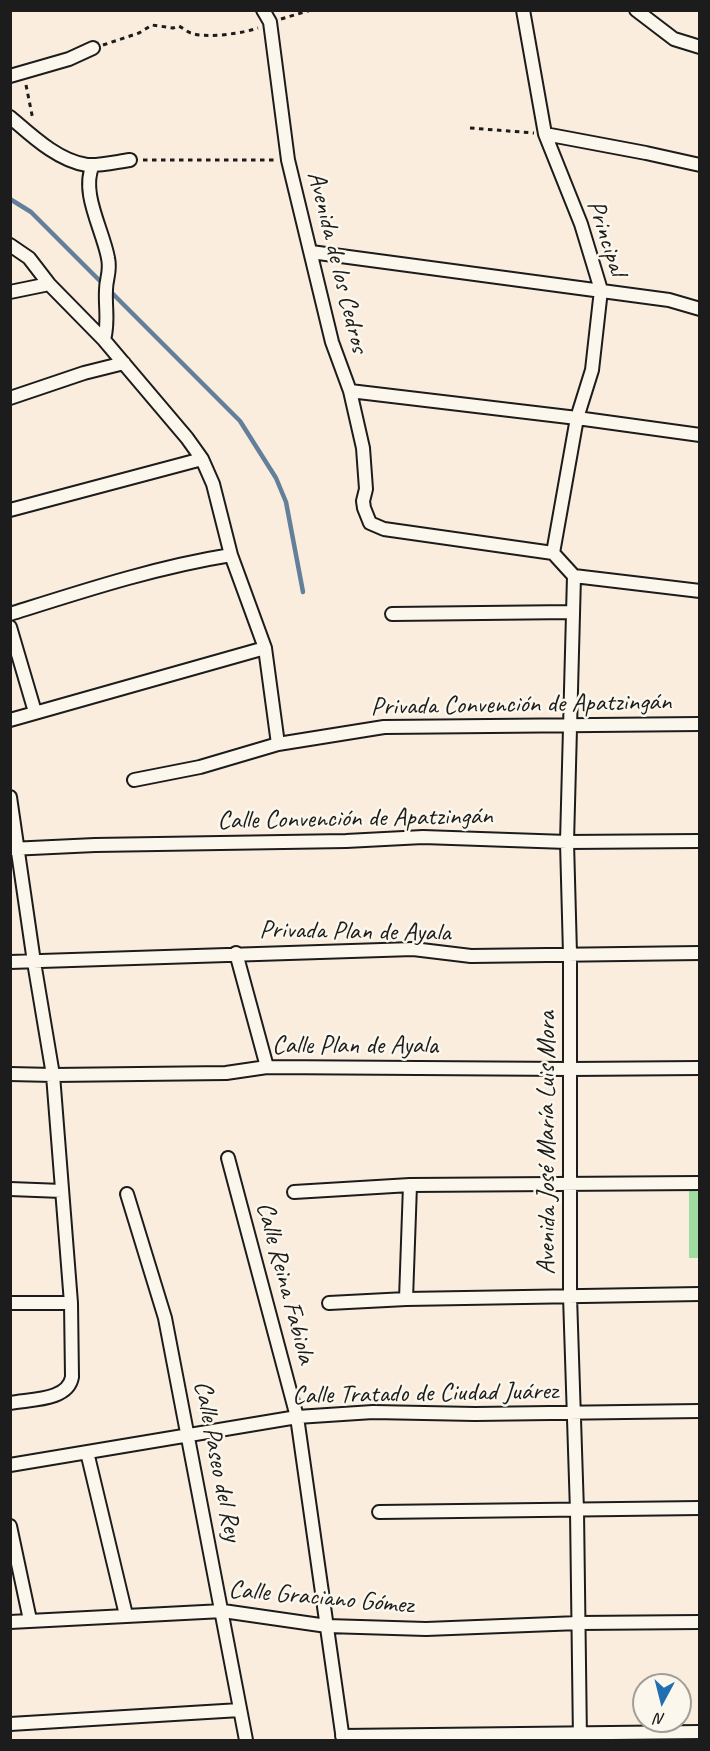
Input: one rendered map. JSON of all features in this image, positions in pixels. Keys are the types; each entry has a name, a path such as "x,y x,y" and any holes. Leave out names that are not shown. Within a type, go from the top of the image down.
{"street":[{"name":"Avenida de los Cedros","path":"263,10 270,22 288,160 332,342 350,392 363,448 366,489 363,501 370,523 384,529 554,553"},
{"name":"Principal","path":"523,10 544,134 581,224 601,290 592,370 577,418 554,553"},
{"path":"636,10 674,39 699,47"},
{"path":"10,76 69,58 93,48"},
{"path":"10,117 59,154 82,164 93,165 130,160"},
{"path":"544,134 699,165"},
{"path":"93,165 88,175 90,199 99,221 109,259 110,275 105,288 108,325 105,340"},
{"path":"10,245 30,258 49,284 105,340 202,459 213,484 231,555 265,648 278,744"},
{"path":"311,252 601,290 669,300 699,309"},
{"path":"10,292 49,284"},
{"path":"10,398 84,373 124,363"},
{"path":"350,392 577,418 699,435"},
{"path":"10,510 202,459"},
{"path":"554,553 574,576 699,591"},
{"path":"10,614 149,573 231,555"},
{"name":"Avenida José María Luis Mora","path":"574,576 567,842 570,954 570,1296 577,1511 580,1737"},
{"path":"392,615 572,612"},
{"path":"10,627 35,712"},
{"path":"10,720 265,648"},
{"name":"Privada Convención de Apatzingán","path":"134,780 200,766 278,744 384,727 699,724"},
{"path":"10,797 15,849 53,1075 71,1303 71,1384 63,1392 10,1403"},
{"name":"Calle Convención de Apatzingán","path":"15,849 423,837 567,842 699,841"},
{"name":"Privada Plan de Ayala","path":"10,962 413,949 471,956 699,953"},
{"path":"236,953 267,1067"},
{"name":"Calle Plan de Ayala","path":"10,1074 226,1073 267,1067 699,1068"},
{"name":"Calle Reina Fabiola","path":"228,1158 297,1417 342,1738"},
{"path":"294,1192 410,1185 699,1184"},
{"path":"406,1299 410,1185"},
{"path":"10,1189 62,1191"},
{"name":"Calle Paseo del Rey","path":"127,1194 165,1318 246,1740"},
{"path":"329,1303 406,1299 699,1294"},
{"path":"10,1303 71,1303"},
{"name":"Calle Tratado de Ciudad Juárez","path":"10,1465 297,1417 374,1412 699,1411"},
{"path":"87,1452 126,1615"},
{"path":"379,1512 699,1508"},
{"path":"10,1526 30,1620"},
{"name":"Calle Graciano Gómez","path":"10,1622 223,1611 327,1626 426,1629 579,1623 699,1622"},
{"path":"10,1724 240,1710"},
{"path":"342,1738 580,1737 699,1732"}],"path":[{"path":"93,48 139,33 152,24 173,28 179,26 189,33 208,35 243,33 311,10"},
{"path":"24,71 34,122"},
{"path":"470,128 544,134"},
{"path":"130,160 288,160"}],"green space":[{"path":"689,1185 699,1185 699,1258 689,1258"}],"waterway":[{"path":"10,199 31,212 240,421 276,478 286,502 303,592"}]}
